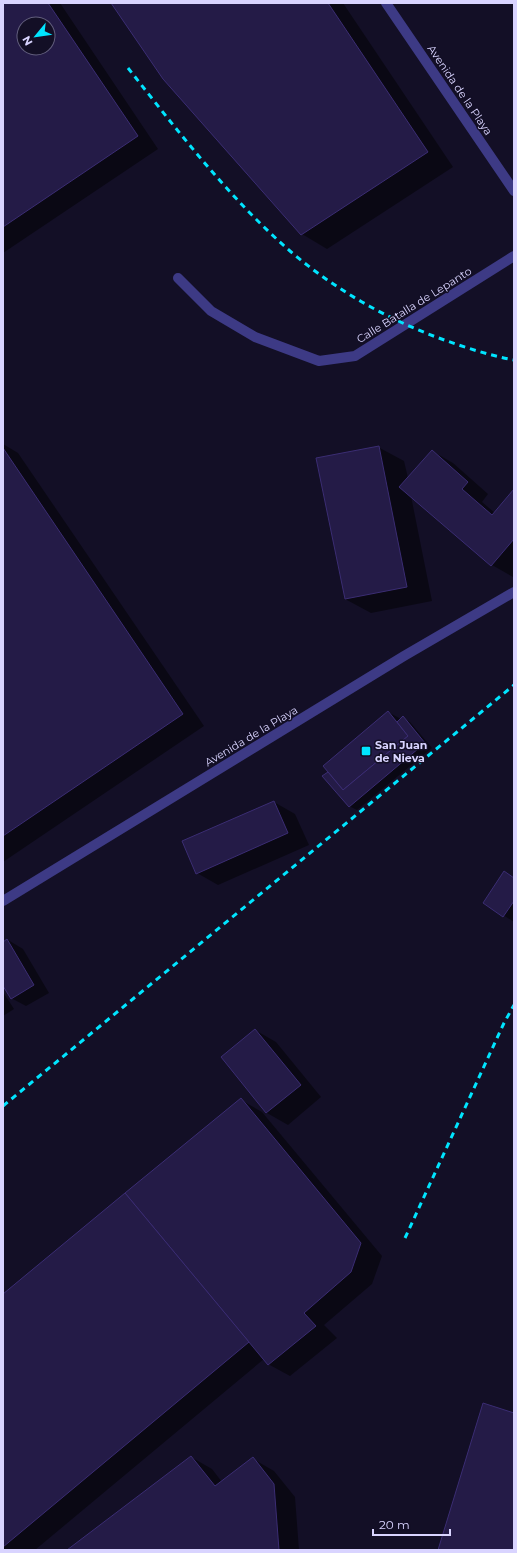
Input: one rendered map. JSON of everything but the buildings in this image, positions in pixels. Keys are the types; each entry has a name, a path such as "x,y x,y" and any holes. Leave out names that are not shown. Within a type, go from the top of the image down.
{"street":[{"name":"Avenida de la Playa","path":"386,3 514,191"},
{"name":"Calle Batalla de Lepanto","path":"178,278 211,311 254,337 319,361 355,356 514,256"},
{"name":"Avenida de la Playa","path":"3,901 514,591"}],"railway":[{"path":"128,68 225,187 268,231 306,264 359,300 416,329 455,344 514,360"},
{"path":"3,1106 514,685"},
{"path":"405,1238 504,1023 514,1005"}],"place":[{"name":"San Juan de Nieva","path":"366,751"}]}
